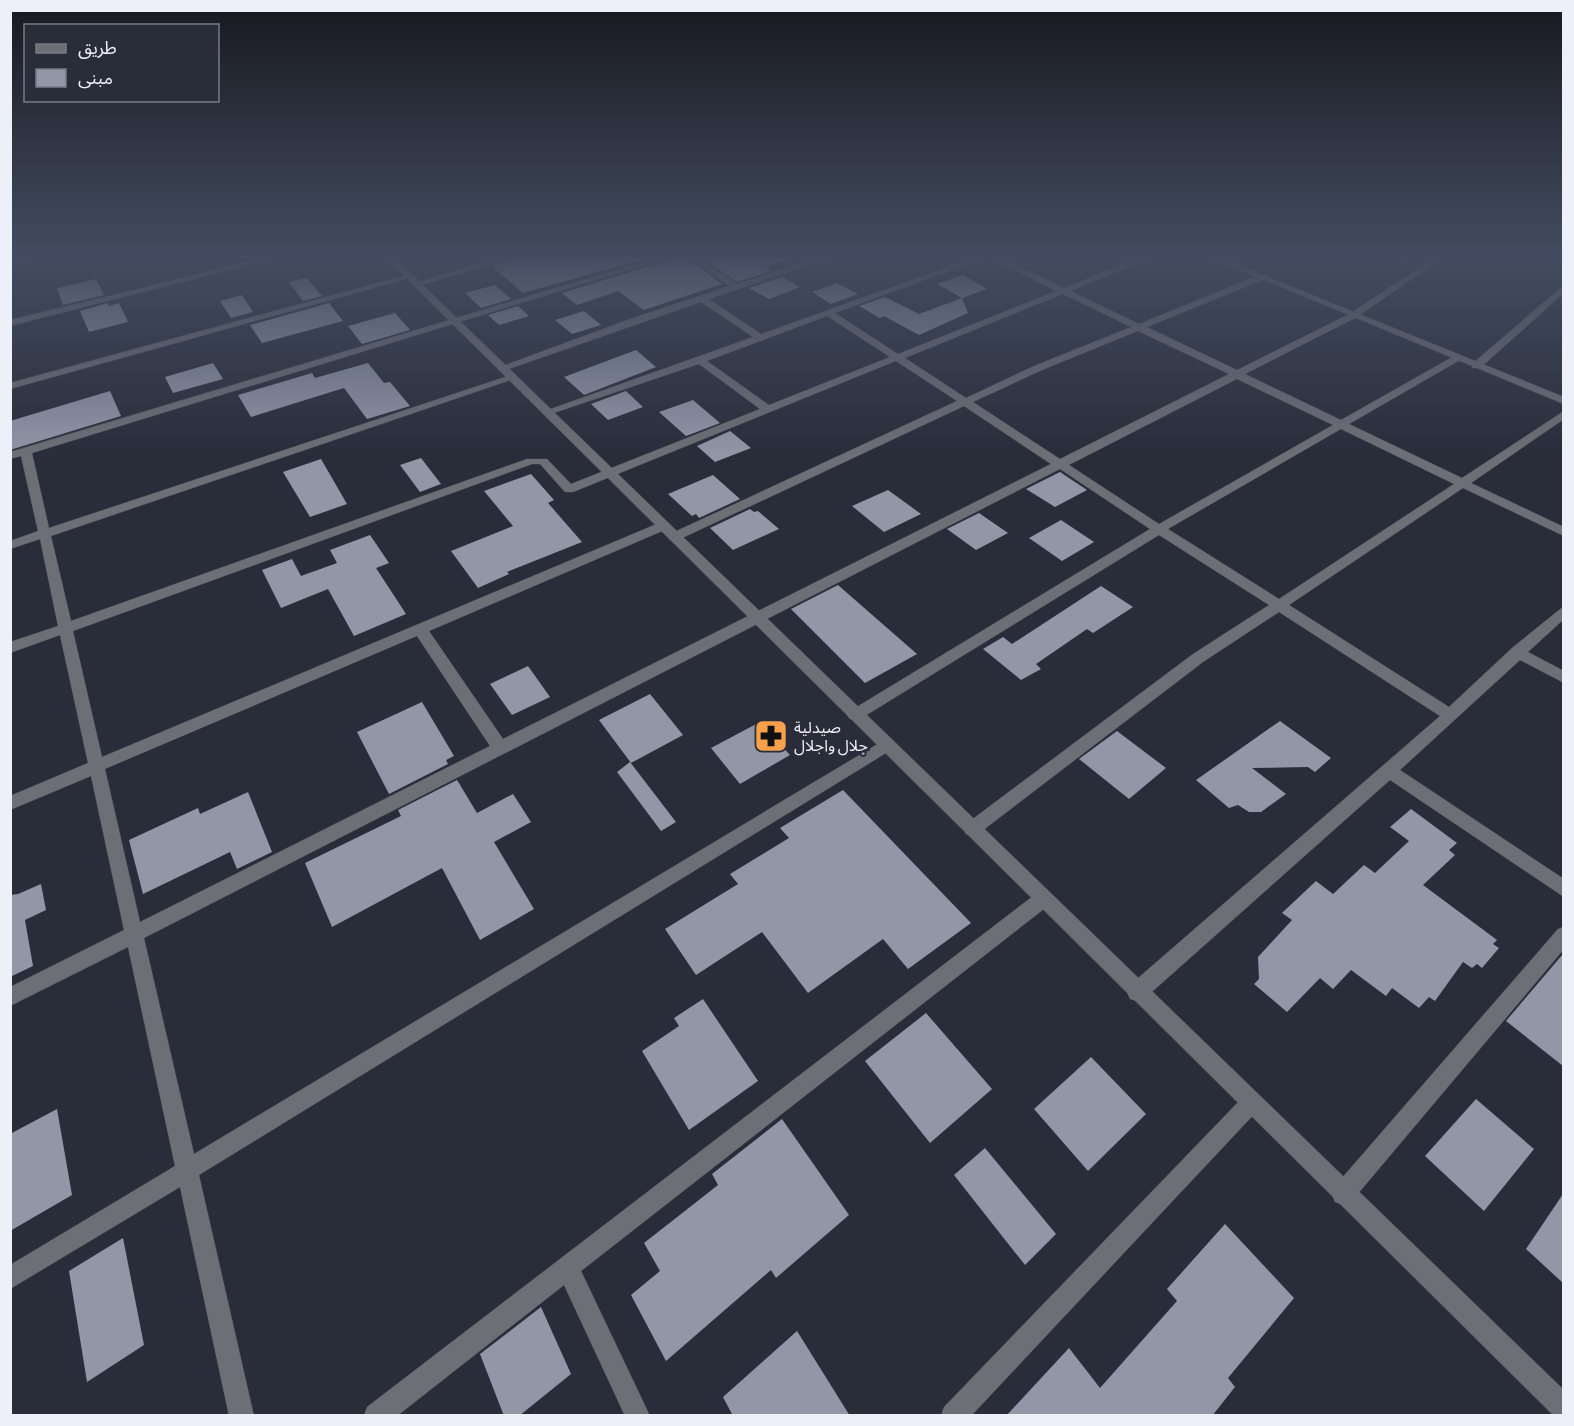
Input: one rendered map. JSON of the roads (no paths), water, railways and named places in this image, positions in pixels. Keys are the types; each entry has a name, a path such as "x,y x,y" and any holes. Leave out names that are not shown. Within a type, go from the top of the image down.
{"street":[{"path":"10,386 247,324"},
{"path":"242,1416 45,533 18,453 450,324"},
{"path":"457,324 1563,1408"},
{"path":"10,545 507,373 626,324"},
{"path":"740,324 760,337"},
{"path":"547,412 700,360 797,324"},
{"path":"846,324 1159,529 1450,715"},
{"path":"10,648 531,461 543,461 568,489 981,324"},
{"path":"1134,324 1341,427 1563,532"},
{"path":"10,802 420,629 668,531 966,402 1038,368 1149,324"},
{"path":"10,997 1337,324"},
{"path":"1374,324 1563,402"},
{"path":"1476,366 1523,324"},
{"path":"855,715 1159,529 1341,427 1457,358"},
{"path":"700,360 767,409"},
{"path":"972,829 1198,658 1563,414"},
{"path":"1137,992 1389,771 1563,611"},
{"path":"420,629 501,748"},
{"path":"1517,652 1563,678"},
{"path":"10,1278 886,746"},
{"path":"1389,771 1563,889"},
{"path":"376,1416 1043,900"},
{"path":"1343,1194 1563,935"},
{"path":"953,1416 1251,1103"},
{"path":"567,1267 638,1416"}],"place":[{"name":"صيدلية جلال واجلال","path":"771,736"}]}
